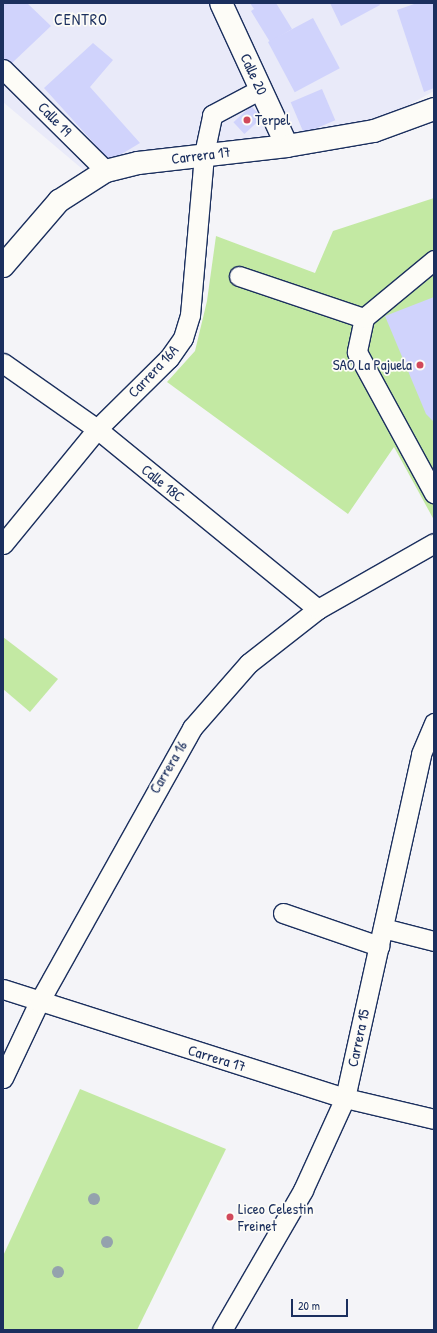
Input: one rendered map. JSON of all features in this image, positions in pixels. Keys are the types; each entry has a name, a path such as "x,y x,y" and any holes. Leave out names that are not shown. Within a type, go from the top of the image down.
{"main road":[{"name":"Calle 20","path":"221,3 287,146"},
{"name":"Carrera 17","path":"3,266 60,201 106,171 138,163 204,154 287,146 374,131 434,109"}],"street":[{"name":"Calle 19","path":"3,69 106,171"},
{"name":"Carrera 16A","path":"3,544 97,429 169,358 183,338 190,315 204,154 212,114 261,89"},
{"path":"434,260 364,318 357,352 434,493"},
{"path":"239,276 364,318"},
{"name":"Calle 18C","path":"3,363 97,429 318,609"},
{"name":"Carrera 16","path":"3,1078 39,1002 192,728 249,662 318,609 434,543"},
{"name":"Carrera 15","path":"222,1330 303,1190 345,1098 421,754 434,722"},
{"path":"283,913 379,946"},
{"path":"383,928 434,942"},
{"name":"Carrera 17","path":"3,989 39,1002 345,1098 434,1118"}],"shaded area":[{"path":"3,3 434,3 434,91 385,118 110,161 87,173 3,102"}],"green space":[{"path":"434,198 434,520 394,447 348,514 167,382 195,351 207,301 216,236 315,273 333,231"},
{"path":"3,637 58,679 30,712 3,689"},
{"path":"80,1089 226,1149 137,1330 3,1330 3,1256"}],"building":[{"path":"3,3 27,3 51,26 11,64 3,58"},
{"path":"250,3 276,3 292,29 270,42 251,11 254,9"},
{"path":"330,3 379,3 380,5 341,26"},
{"path":"417,3 434,3 434,88 424,92 397,10"},
{"path":"313,18 340,68 295,92 268,42"},
{"path":"93,43 113,60 90,87 140,143 110,161 44,88"},
{"path":"322,89 335,120 304,134 291,102"},
{"name":"Terpel","path":"251,106 262,118 244,134 233,122"},
{"name":"SAO La Pajuela","path":"434,297 434,422 426,414 385,316"}],"place":[{"name":"Terpel","path":"247,120"},
{"name":"SAO La Pajuela","path":"420,365"},
{"name":"Liceo Celestin Freinet","path":"230,1217"}],"district":[{"name":"CENTRO","path":"81,19"}]}
